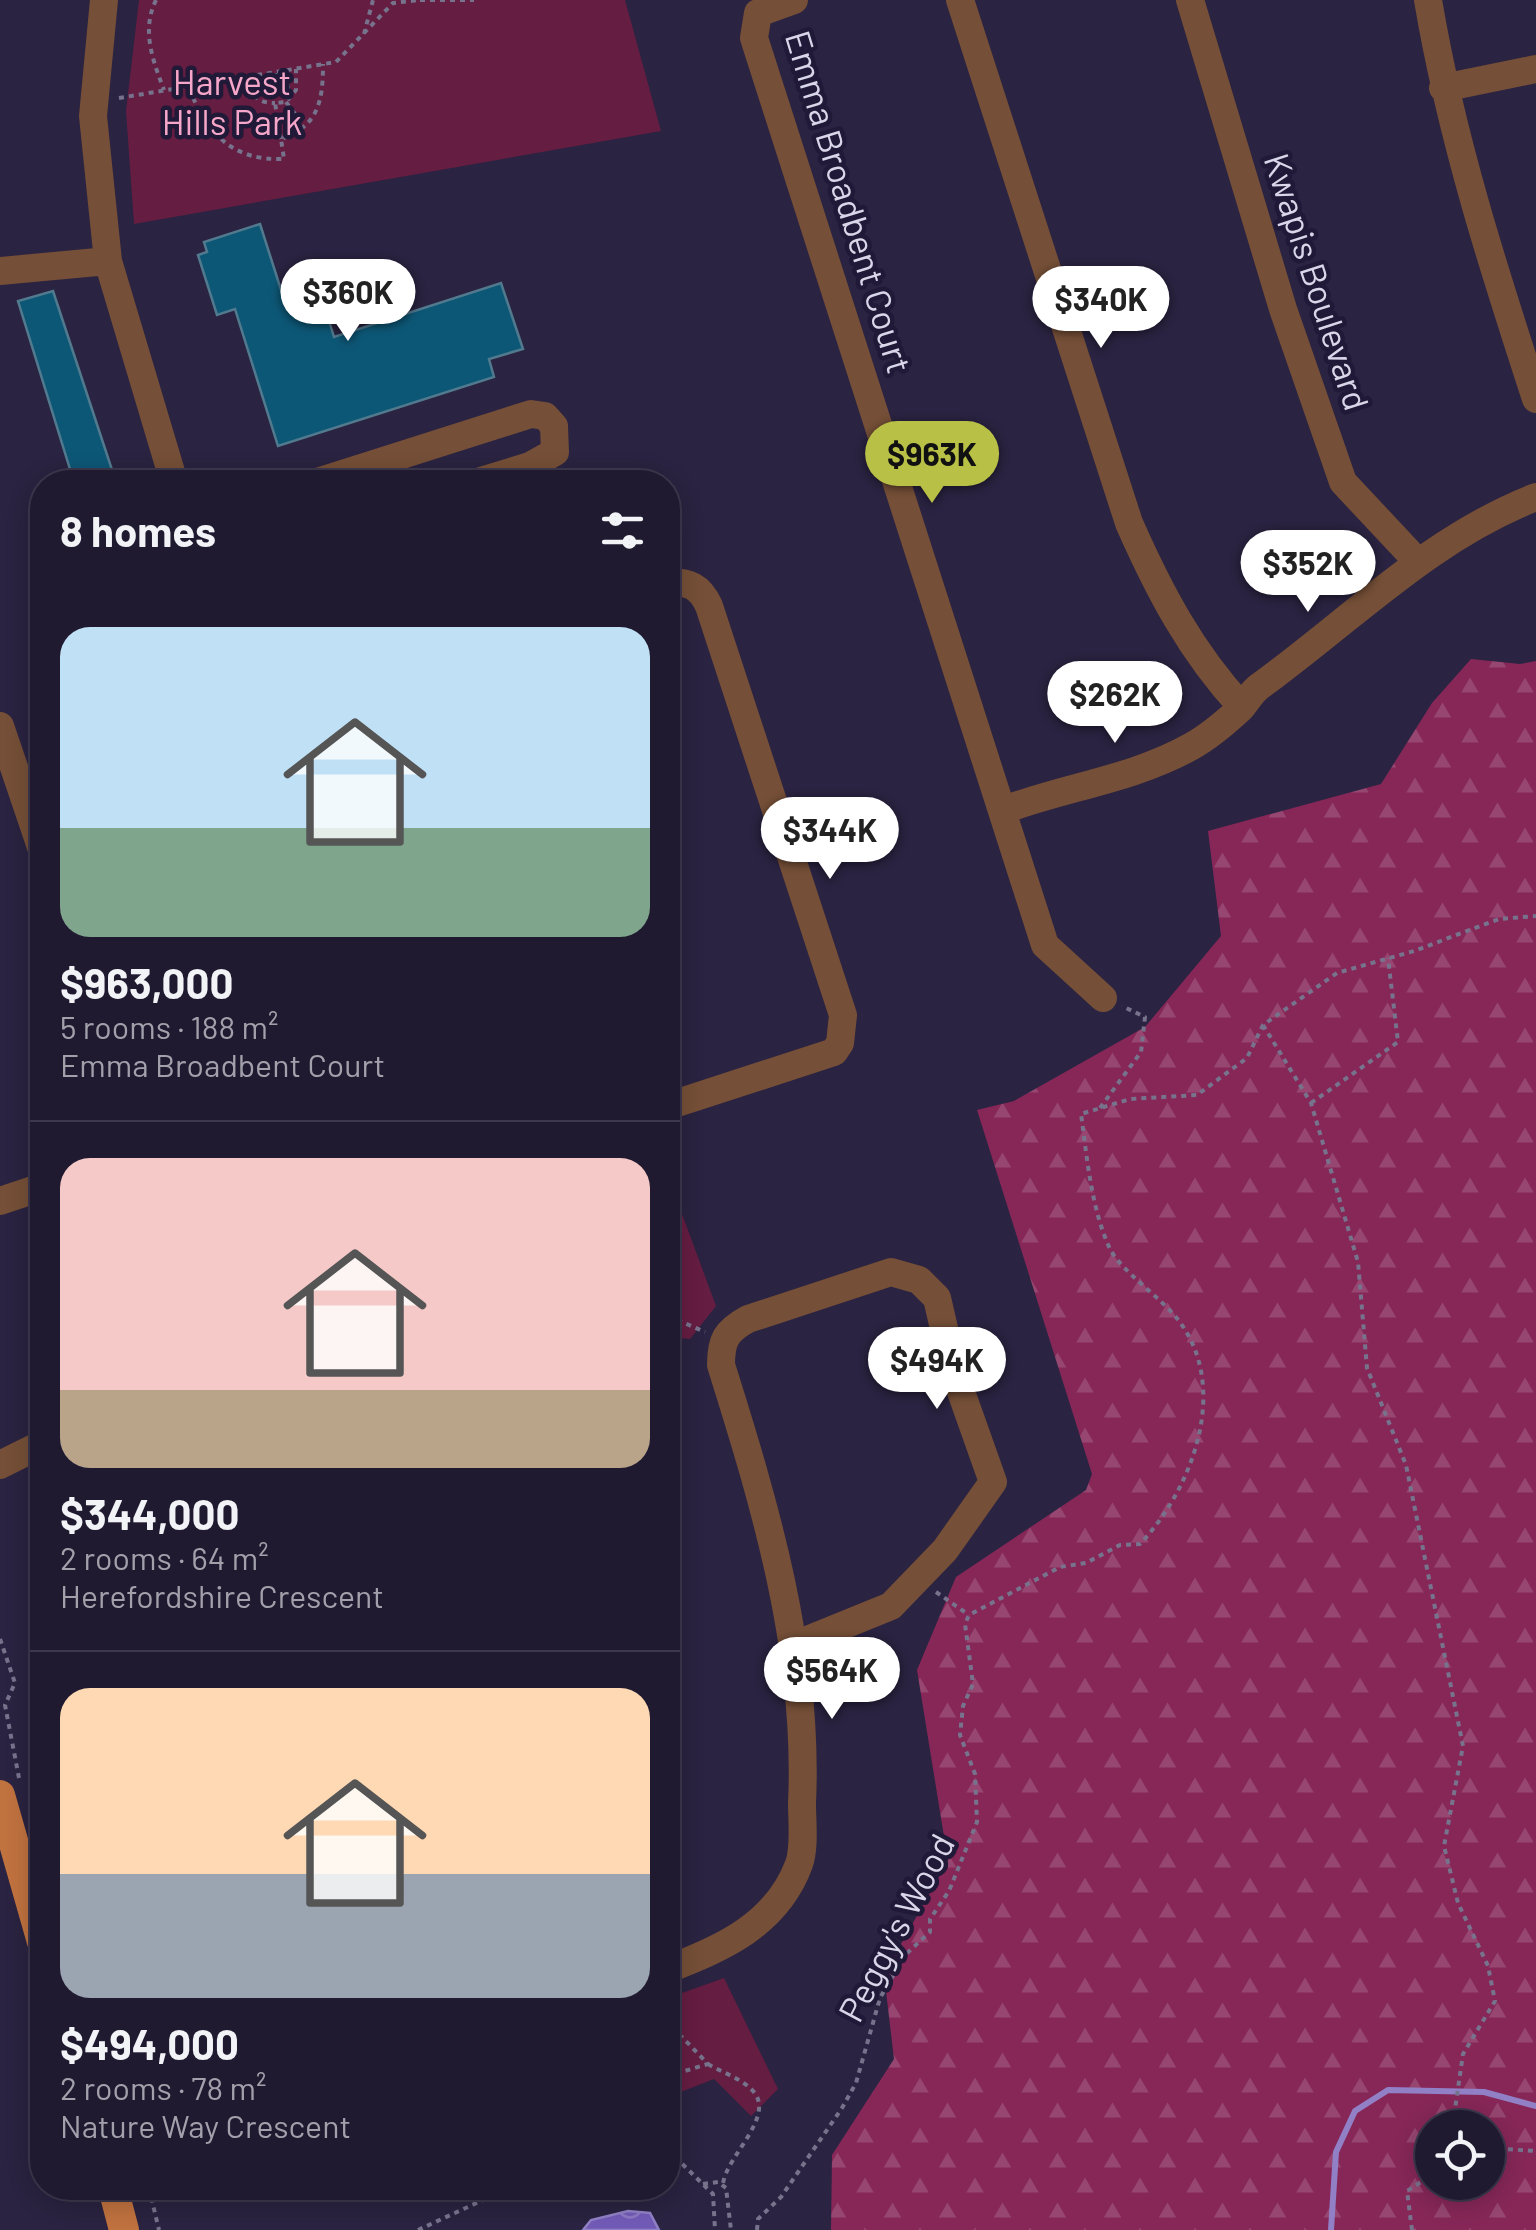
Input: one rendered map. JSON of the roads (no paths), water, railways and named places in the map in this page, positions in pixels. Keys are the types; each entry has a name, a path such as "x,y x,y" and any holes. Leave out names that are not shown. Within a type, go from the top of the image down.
{"main road":[{"path":"10,1789 30,1885"},
{"path":"116,2200 124,2230"}],"street":[{"path":"104,0 94,102 108,260 170,470"},
{"name":"Emma Broadbent Court","path":"794,0 758,13 754,38 1045,946 1103,998"},
{"path":"960,0 1130,523 1162,600 1217,680 1242,707"},
{"name":"Kwapis Boulevard","path":"1190,0 1288,326 1344,482 1417,561"},
{"path":"1428,0 1443,88 1487,249 1536,399"},
{"path":"1443,88 1536,70"},
{"path":"0,270 108,260"},
{"path":"355,470 531,414 545,416 554,426 555,452 514,470"},
{"path":"1004,810 1142,768 1193,745 1242,707 1255,689 1299,661 1417,561 1492,514 1536,497"},
{"path":"680,582 688,582 702,592 710,606 844,1016 840,1043 834,1052 680,1102"},
{"path":"0,726 30,815"},
{"path":"0,1201 30,1191"},
{"path":"680,1964 729,1946 769,1911 800,1863 805,1739 794,1645 783,1584 721,1365 723,1340 730,1328 748,1319 891,1272 919,1280 937,1298 954,1372 992,1482 945,1550 891,1606 794,1645"}],"water":[{"path":"628,2211 650,2213 659,2230 583,2230 591,2220"}],"waterway":[{"path":"1331,2230 1336,2152 1355,2111 1388,2090 1484,2092 1536,2106"}],"park label":[{"name":"Harvest Hills Park","path":"232,103"}]}
